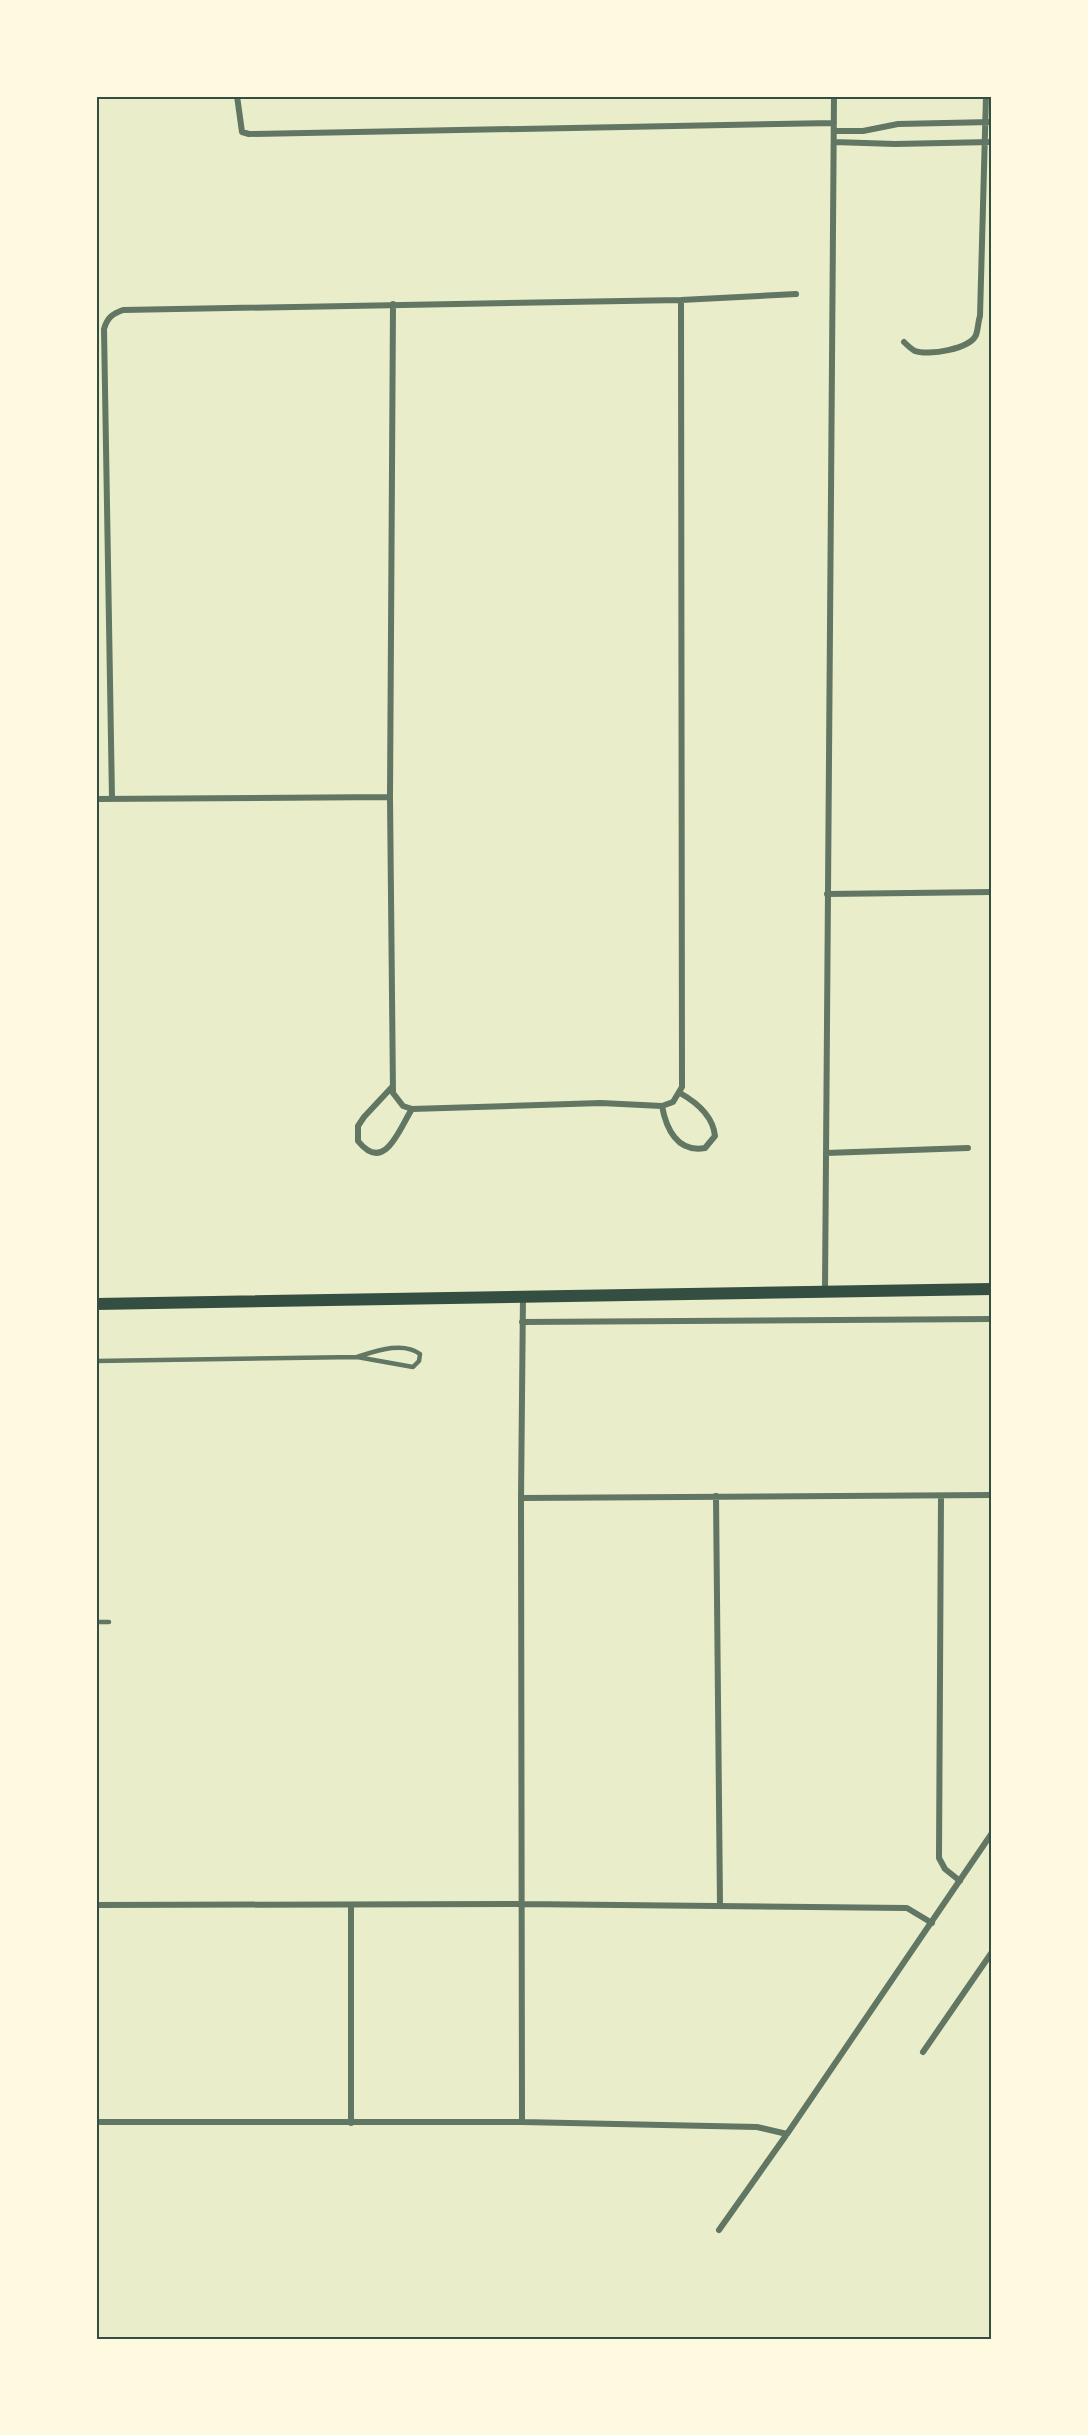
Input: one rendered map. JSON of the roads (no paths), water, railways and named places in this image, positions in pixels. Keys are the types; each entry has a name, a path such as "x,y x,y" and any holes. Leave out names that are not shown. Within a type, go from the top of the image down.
{"main road":[{"path":"96,1304 992,1289"}],"street":[{"path":"237,96 242,132 249,135 834,127 863,130 898,124 989,122"},
{"path":"825,1290 834,96"},
{"path":"903,342 916,351 927,352 959,348 968,344 976,336 980,316 989,122 986,96"},
{"path":"834,142 988,142"},
{"path":"112,799 104,329 107,320 114,313 123,310 681,300 796,294"},
{"path":"393,304 390,797 392,1086 397,1101 412,1109 602,1103 662,1106 673,1102 682,1086 681,300"},
{"path":"96,799 390,797"},
{"path":"827,894 992,892"},
{"path":"392,1086 358,1126 357,1135 363,1147 371,1151 390,1148 412,1109"},
{"path":"662,1106 664,1121 678,1142 688,1147 705,1148 715,1136 714,1128 703,1111 680,1093"},
{"path":"826,1154 968,1148"},
{"path":"522,2122 523,1296"},
{"path":"522,1322 992,1319"},
{"path":"521,1498 992,1495"},
{"path":"716,1496 720,1905"},
{"path":"941,1496 939,1858 945,1869 960,1881"},
{"path":"719,2230 992,1833"},
{"path":"96,1905 521,1904 907,1908 932,1923"},
{"path":"351,1905 351,2123"},
{"path":"923,2052 992,1952"},
{"path":"96,2122 522,2122 757,2127 787,2134"}],"lane":[{"path":"96,1361 357,1358 414,1367 419,1361 420,1354 412,1348 396,1348 379,1350 357,1358"},
{"path":"96,1622 109,1622"}]}
